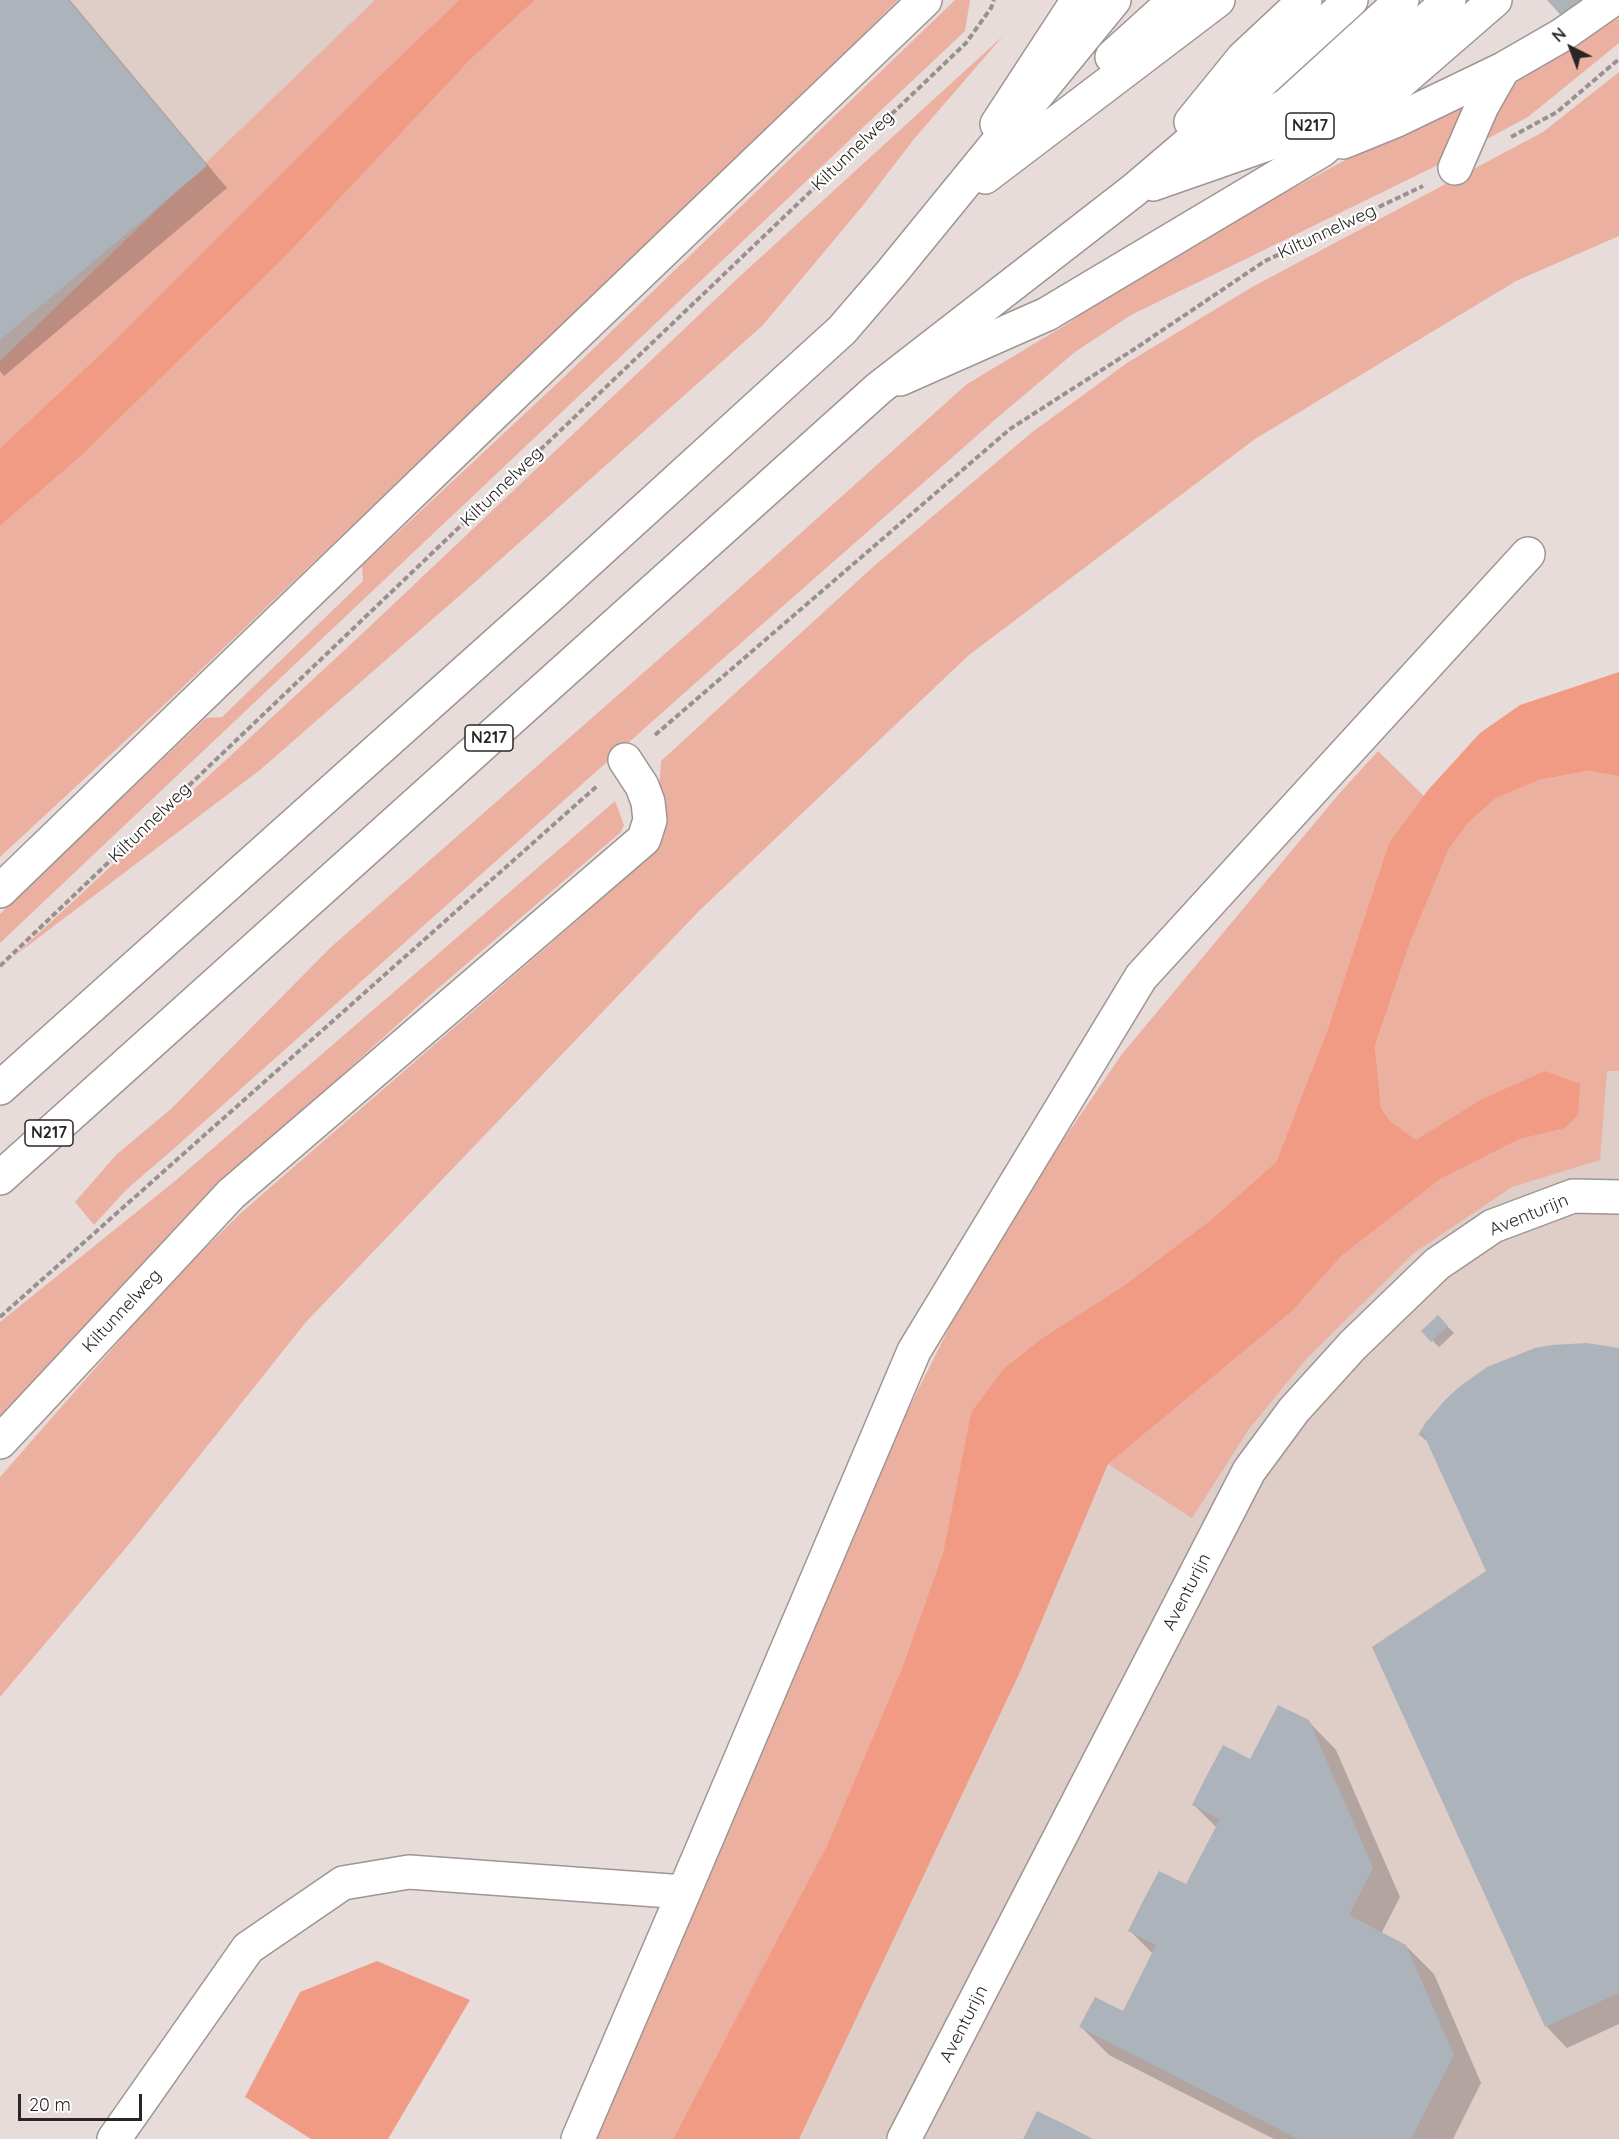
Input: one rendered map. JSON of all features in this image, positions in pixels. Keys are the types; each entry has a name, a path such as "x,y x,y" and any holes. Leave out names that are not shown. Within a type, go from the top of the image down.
{"main road":[{"path":"0,891 493,414 926,0"},
{"path":"943,209 1078,0"},
{"path":"0,1088 576,573 842,330 1114,0"},
{"path":"943,209 1141,0"},
{"path":"943,209 1175,0"},
{"path":"943,209 1218,0"},
{"name":"N217","path":"1134,190 1243,58 1305,0"},
{"name":"N217","path":"2,1178 879,388 1134,190 1262,81 1351,0"},
{"name":"N217","path":"1134,190 1287,105 1402,0"},
{"name":"N217","path":"1134,190 1305,131 1449,0"},
{"name":"N217","path":"879,388 1047,314 1322,150 1495,0"},
{"path":"1322,150 1397,120 1503,69 1562,35 1612,0"},
{"path":"1455,168 1482,106 1503,69"},
{"path":"578,2139 914,1351 1141,977 1528,554"},
{"name":"Kiltunnelweg","path":"0,1442 231,1194 644,838 650,820 648,802 642,786 626,760"},
{"name":"Aventurijn","path":"904,2139 1249,1471 1294,1410 1353,1345 1437,1264 1494,1226 1573,1196 1619,1197"},
{"path":"114,2139 248,1948 343,1883 409,1872 684,1892"}],"path":[{"name":"Kiltunnelweg","path":"0,966 957,52 991,8 993,0"},
{"path":"1506,140 1557,111 1619,59"},
{"name":"Kiltunnelweg","path":"0,1317 626,760 1010,429 1265,261 1430,183 1455,168"}],"shaded area":[{"path":"0,0 443,0 0,427"},
{"path":"375,0 459,0 374,81 111,344 0,448 0,361"},
{"path":"459,0 535,0 471,59 283,259 79,458 0,526 0,448 111,344 374,81"},
{"path":"535,0 898,0 797,101 165,704 0,857 0,526 79,458 283,259 471,59"},
{"path":"955,0 970,0 965,31 0,943 0,914 206,718 222,717 363,581 362,566 564,377"},
{"path":"1619,18 1619,43 1528,117 1440,164 1131,315 1075,352 692,686 126,1190 94,1225 75,1202 116,1155 172,1108 331,947 725,601 967,384 1072,321 1117,283 1446,106"},
{"path":"1003,36 914,139 865,203 763,325 260,770 13,957 364,632 738,278"},
{"path":"1619,72 1619,236 1516,281 1255,439 969,655 699,911 306,1322 130,1543 0,1697 0,1477 141,1316 242,1212 579,919 656,840 661,761 874,566 1031,433 1127,363 1252,287 1543,132"},
{"path":"1619,672 1619,776 1588,771 1539,780 1495,799 1467,824 1448,851 1410,943 1375,1046 1381,1108 1391,1122 1416,1140 1482,1099 1545,1071 1580,1084 1578,1115 1565,1128 1519,1139 1440,1179 1341,1256 1291,1312 1108,1464 1020,1672 799,2139 673,2139 827,1845 902,1668 943,1552 971,1412 1003,1369 1042,1338 1123,1286 1213,1218 1276,1162 1327,1031 1389,843 1428,790 1480,733 1520,705"},
{"path":"1619,736 1619,2139 762,2139 1063,1490"},
{"path":"1378,751 1424,796 1389,844 1327,1031 1276,1162 1213,1218 1123,1286 1042,1338 1003,1369 971,1412 943,1552 902,1668 827,1845 768,1959 673,2139 588,2139 785,1695 908,1410 961,1304 1033,1184 1122,1054 1338,795"},
{"path":"1588,771 1619,776 1619,1071 1607,1071 1600,1160 1512,1187 1414,1253 1307,1358 1249,1429 1192,1518 1108,1464 1291,1312 1391,1122 1381,1107 1375,1046 1410,943 1448,851 1467,824 1495,799 1539,780"},
{"path":"615,801 624,825 621,832 429,996 235,1172 0,1422 0,1322 175,1181"},
{"path":"377,1961 470,2000 388,2139 311,2139 245,2097 300,1992"}],"building":[{"path":"0,0 68,0 207,166 0,340"},
{"path":"1547,0 1586,0 1564,19"},
{"path":"1438,1315 1448,1326 1431,1342 1421,1331"},
{"path":"1587,1343 1619,1348 1619,1993 1545,2027 1372,1647 1486,1571 1423,1433 1421,1436 1418,1435 1426,1422 1459,1387 1487,1367 1535,1348"},
{"path":"1278,1705 1309,1720 1373,1868 1349,1915 1406,1945 1454,2055 1411,2139 1298,2139 1079,2027 1095,1997 1123,2011 1156,1945 1128,1931 1143,1901 1159,1871 1186,1884 1220,1819 1192,1805 1207,1775 1223,1745 1250,1759"},
{"path":"1037,2111 1066,2125 1093,2139 1023,2139"}]}
